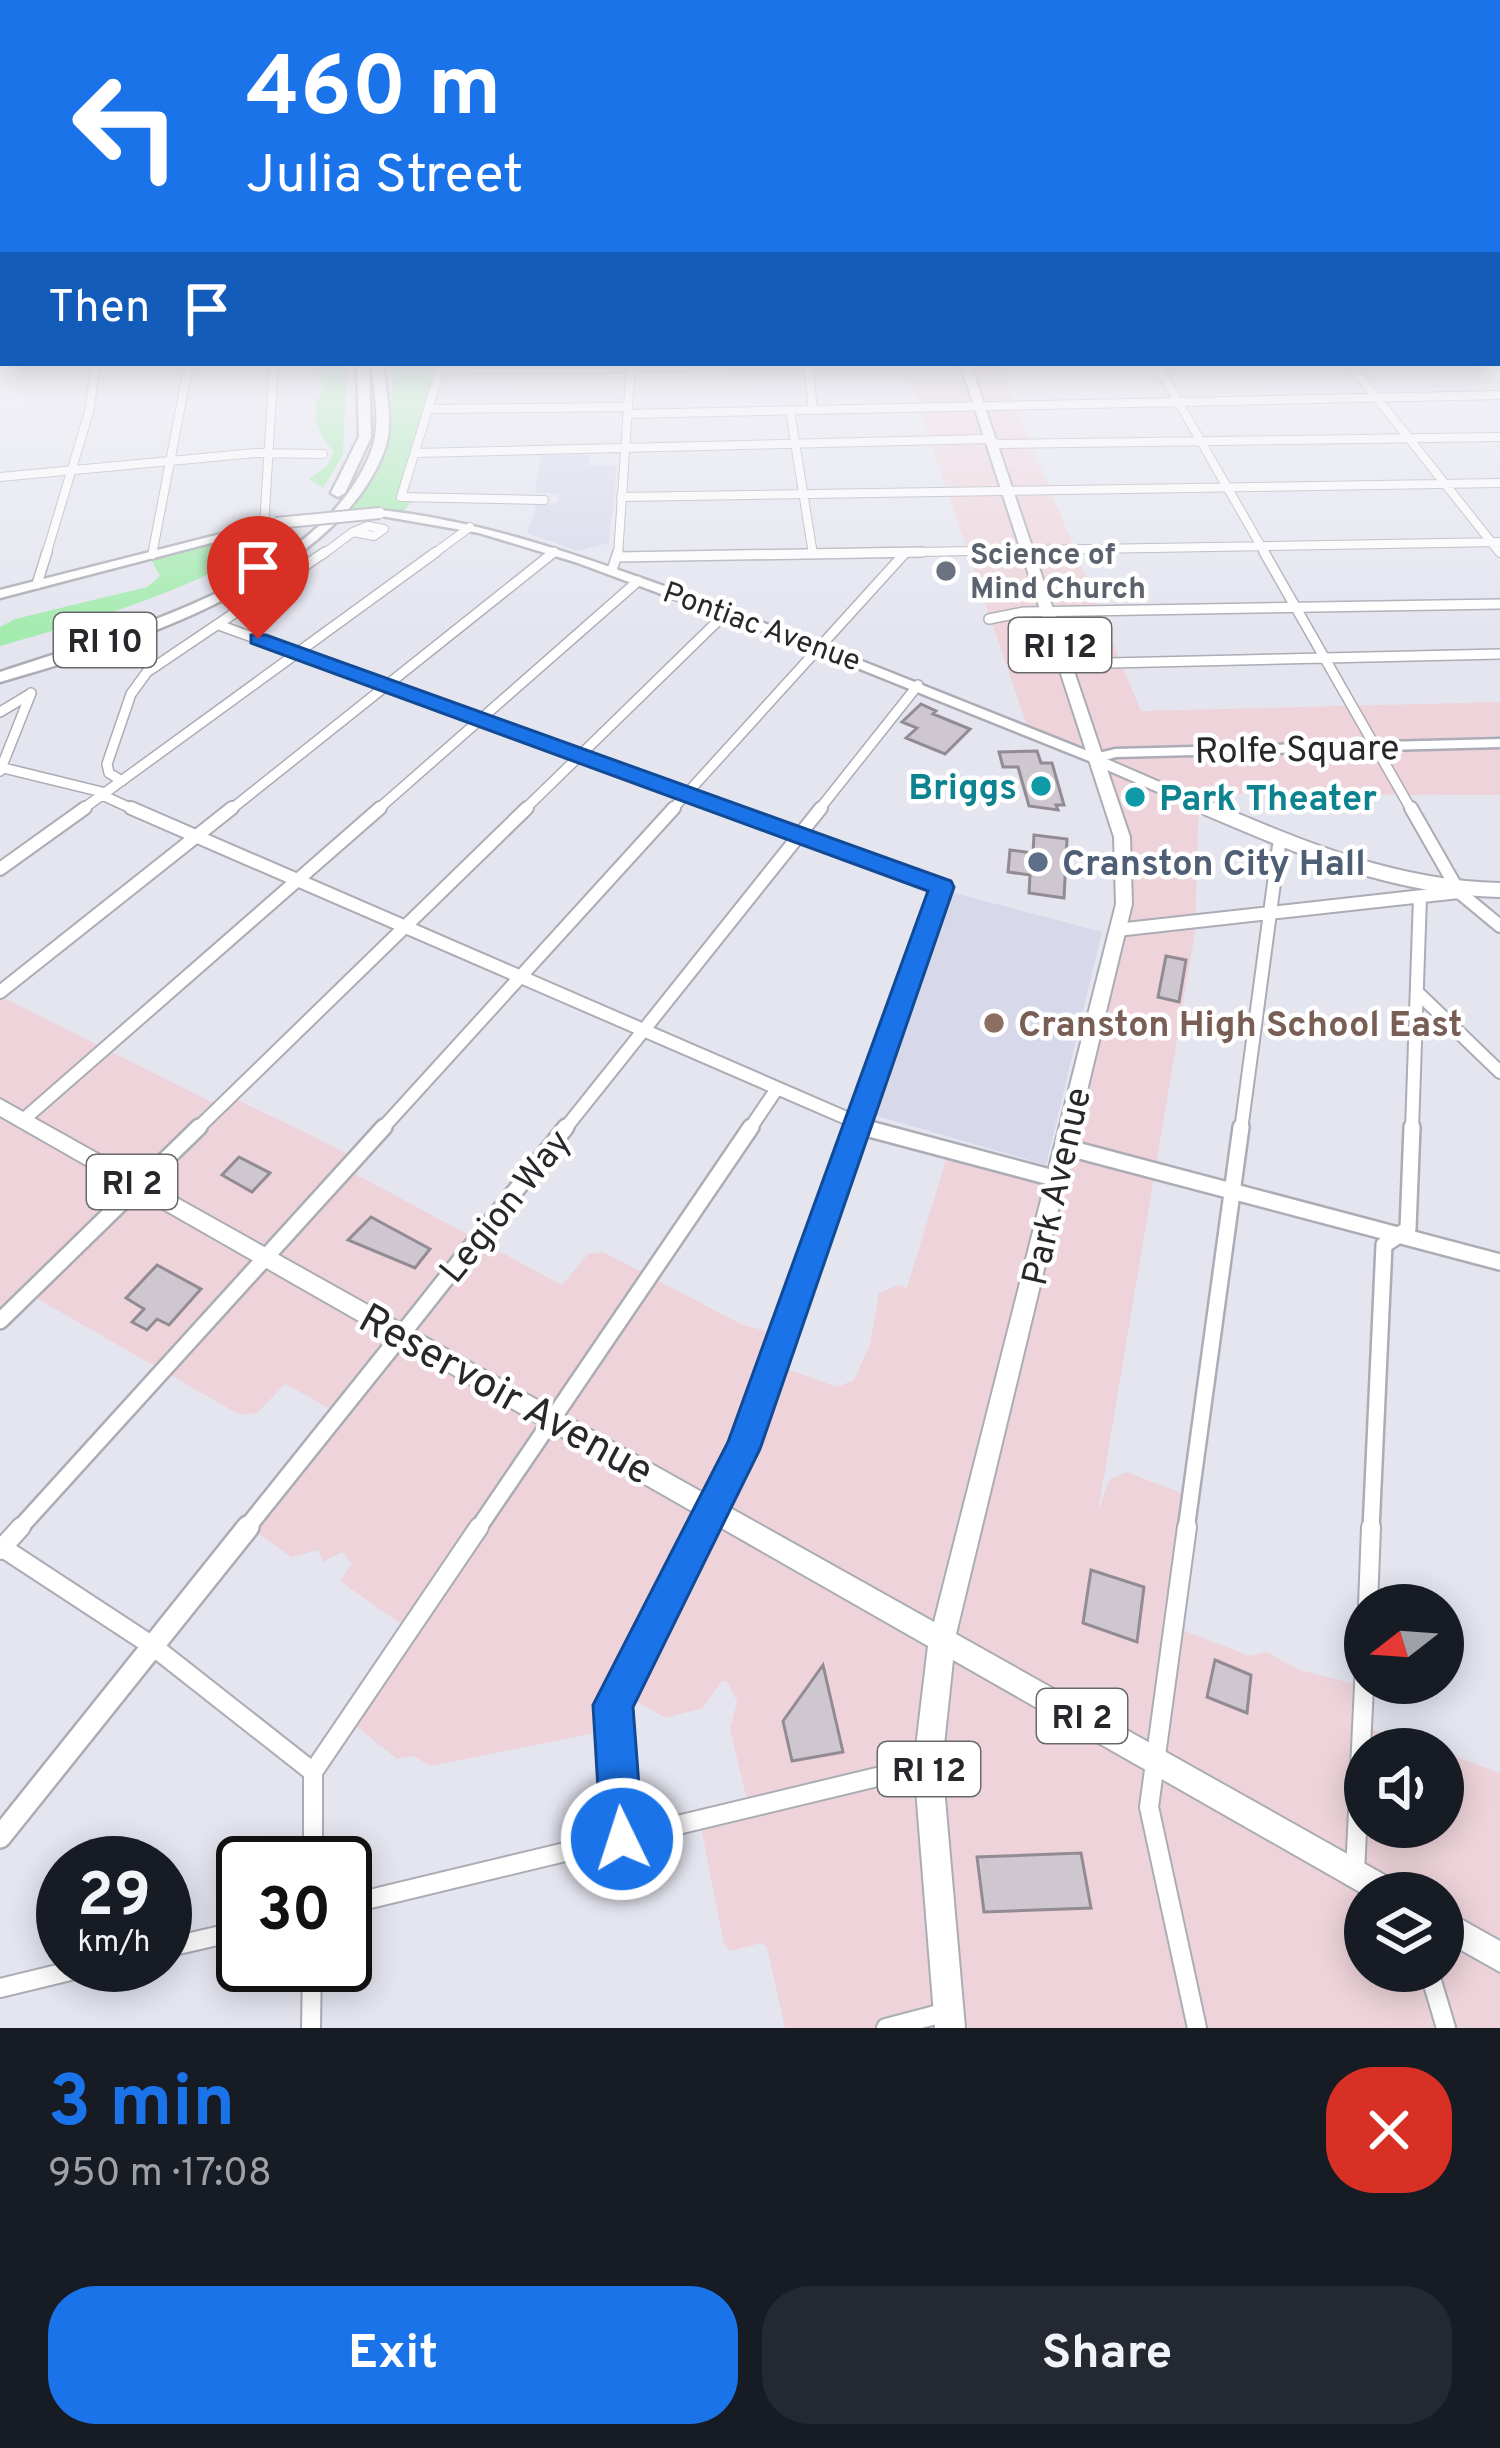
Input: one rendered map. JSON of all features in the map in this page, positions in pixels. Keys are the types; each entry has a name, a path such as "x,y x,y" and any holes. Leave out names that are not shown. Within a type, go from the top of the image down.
{"highway":[{"name":"RI 10","path":"0,662 172,601 283,543 328,504 352,474 363,444"},
{"name":"RI 10","path":"0,677 209,598 267,568 331,520 373,466 377,444"},
{"path":"0,688 209,598"}],"main road":[{"name":"Park Avenue","path":"949,2020 928,1764 942,1639 1117,930 1125,859 1067,664 992,444"},
{"name":"Pontiac Avenue","path":"0,594 270,525 380,513 470,526 554,552 615,563 638,581 820,646 1094,759"},
{"name":"Rolfe Square","path":"1094,759 1115,753 1500,743"},
{"name":"Reservoir Avenue","path":"0,1107 1353,1872"},
{"path":"1464,1936 1500,1957"}],"street":[{"path":"37,584 80,444"},
{"path":"152,555 175,444"},
{"path":"270,525 271,444"},
{"path":"419,444 401,497 544,500"},
{"path":"625,444 615,563 813,554 1495,542"},
{"path":"416,453 885,444"},
{"path":"1202,444 1459,892 1500,926"},
{"path":"1413,444 1500,554"},
{"path":"796,445 813,554"},
{"path":"0,477 271,452 322,454"},
{"path":"621,497 1500,484"},
{"path":"0,868 470,526"},
{"path":"122,781 109,773 107,764 136,685 164,656 219,625 351,532"},
{"path":"0,992 554,552"},
{"path":"313,1772 154,1647 1,1548 905,553"},
{"path":"23,1120 638,581"},
{"path":"988,619 1048,612 1500,604"},
{"path":"0,1321 727,612"},
{"path":"219,625 934,882 943,890 742,1449 613,1705 622,1839"},
{"path":"1067,664 1500,654"},
{"name":"Legion Way","path":"0,1837 918,685"},
{"path":"0,712 31,693 1,769 104,794 858,1126 1058,1179"},
{"name":"Pontiac Avenue","path":"1094,759 1280,838 1379,873 1459,892 1500,890"},
{"path":"1197,2028 1149,1807 1280,838"},
{"path":"1117,930 1459,892"},
{"path":"1369,1584 1384,1245 1408,1229 1420,897"},
{"path":"1418,994 1500,1072"},
{"path":"314,1836 313,1772 776,1090"},
{"path":"1065,1147 1500,1262"},
{"path":"1355,1872 1363,1704"},
{"path":"372,1899 928,1764"},
{"path":"0,1988 36,1979"},
{"path":"311,2028 312,1992"},
{"path":"1435,1992 1446,2028"},
{"path":"886,2028 949,2020"}],"shaded area":[{"path":"931,444 1031,444 1141,711 1500,702 1500,795 1199,794 1195,932 1098,1512 1109,1480 1126,1472 1190,1496 1172,1626 1250,1656 1267,1652 1297,1669 1344,1681 1344,1704 1364,1704 1369,1728 1344,1728 1344,1848 1464,1848 1464,1760 1500,1773 1500,2028 785,2028 767,1947 761,1943 730,1951 724,1944 700,1822 748,1805 730,1729 737,1701 727,1682 722,1681 703,1708 666,1718 618,1691 610,1730 431,1766 413,1756 397,1759 350,1721 405,1627 340,1581 352,1564 342,1552 323,1562 319,1550 291,1557 250,1528 334,1411 285,1384 257,1413 240,1415 29,1294 0,1323 0,996 219,1106 231,1097 313,1136 354,1158 348,1170 562,1285 588,1254 603,1252 741,1324 780,1335 773,1364 837,1387 854,1380 870,1345 879,1293 898,1285 907,1288 948,1153 1056,1181 1117,928 1120,818 1085,748 1029,732"},
{"path":"541,454 589,455 589,466 617,465 609,543 578,551 527,533 537,504 558,503 558,494 535,493"},
{"name":"Cranston High School East","path":"954,893 1102,932 1046,1165 874,1115"}],"green space":[{"path":"328,444 343,444 343,455 323,488 309,479 327,466 334,452"},
{"path":"386,444 418,444 404,490 412,501 402,513 345,513 385,454"},
{"path":"290,520 266,541 196,580 0,646 0,627 15,619 147,587 160,576 149,556"}],"building":[{"path":"921,704 970,729 945,754 906,738 917,728 902,722"},
{"name":"Briggs","path":"1037,751 1041,763 1052,763 1064,805 1056,805 1058,810 1029,806 1018,767 1003,767 999,752"},
{"name":"Cranston City Hall","path":"1034,835 1067,839 1064,898 1029,893 1030,875 1008,872 1010,850 1033,853"},
{"path":"1166,956 1186,960 1179,1002 1158,997"},
{"path":"239,1157 270,1173 252,1192 222,1175"},
{"path":"371,1217 430,1249 415,1268 348,1240"},
{"path":"157,1265 201,1289 169,1325 157,1319 147,1330 132,1322 144,1309 126,1298"},
{"path":"1091,1570 1144,1587 1137,1642 1083,1623"},
{"path":"1215,1660 1251,1675 1247,1713 1207,1697"},
{"path":"823,1665 843,1752 792,1761 783,1721"},
{"path":"1081,1853 1091,1908 984,1912 977,1857"}],"place":[{"name":"Science of Mind Church","path":"946,571"},
{"name":"Briggs","path":"1041,786"},
{"name":"Park Theater","path":"1135,797"},
{"name":"Cranston City Hall","path":"1038,862"},
{"name":"Cranston High School East","path":"994,1023"}],"route":[{"path":"258,639 814,838 934,882 943,890 742,1449 613,1705 622,1839"}]}
